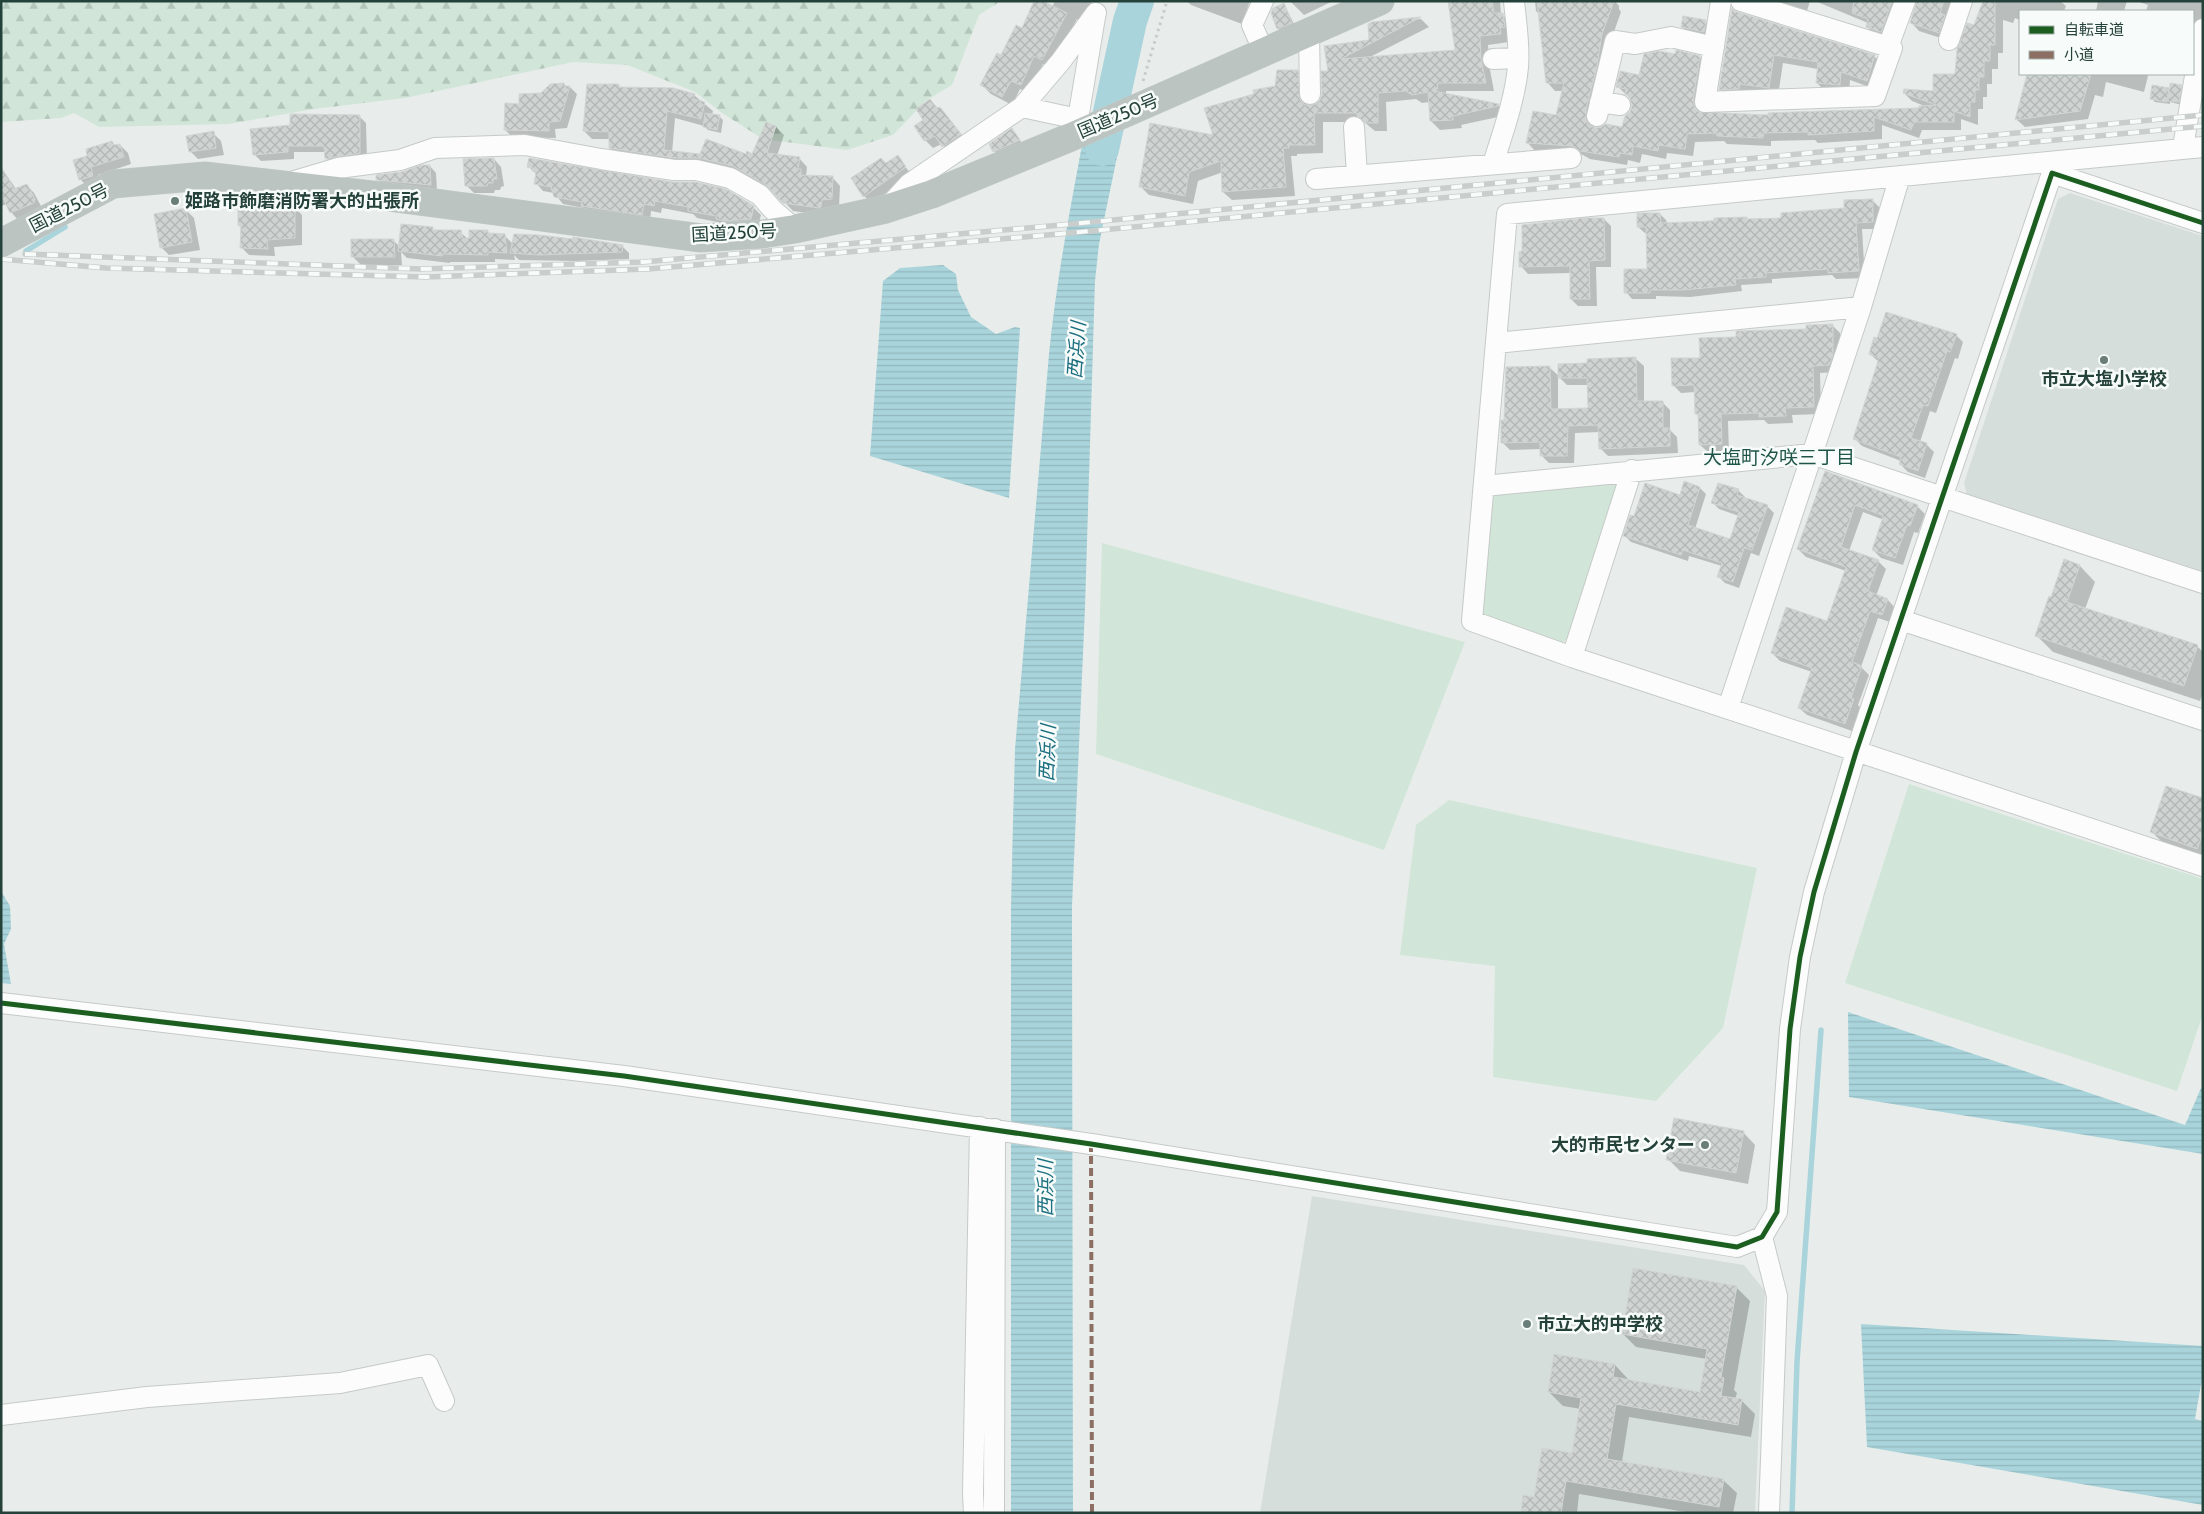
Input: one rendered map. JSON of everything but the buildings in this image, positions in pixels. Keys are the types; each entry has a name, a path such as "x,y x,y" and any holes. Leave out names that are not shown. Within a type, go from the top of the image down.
{"highway":[{"name":"国道250号","path":"1,243 113,184 206,176 284,184 701,238 763,234 795,229 886,210 932,194 1074,128 1142,106 1380,1"}],"street":[{"path":"1263,1 1252,25 1264,52"},
{"path":"1493,164 1508,116 1518,67 1518,41 1514,1"},
{"path":"1721,1 1705,102 1875,96 1892,48 1741,1"},
{"path":"1888,47 1906,1"},
{"path":"1949,40 1962,1"},
{"path":"1022,107 1074,128 1099,7"},
{"path":"886,210 909,184 1022,107 1061,61 1099,7"},
{"path":"2203,29 2193,147 2054,167 1900,176 1506,214 1472,621 1572,657 2203,866"},
{"path":"1309,33 1310,94"},
{"path":"1606,108 1615,41 1635,44 1671,37 1714,46"},
{"path":"1493,59 1518,58"},
{"path":"1354,127 1357,176"},
{"path":"284,184 338,168 400,160 435,148 525,144 636,165 696,170 730,178 760,195 773,210 795,229"},
{"path":"1316,180 1571,158"},
{"path":"2054,167 2203,224"},
{"path":"1,1002 624,1076 988,1128 1737,1246 1762,1237 1777,1212 1789,1038 1800,957 1814,892 1856,752 2054,167"},
{"path":"1728,708 1861,308 1900,176"},
{"path":"1496,343 1861,308"},
{"path":"1484,486 1632,470 1812,454 2203,583"},
{"path":"1572,657 1632,470"},
{"path":"1901,620 2203,720"},
{"path":"974,1513 973,1484 988,1128"},
{"path":"988,1128 994,1513"},
{"path":"1762,1237 1778,1296 1769,1513"},
{"path":"1,1415 147,1397 340,1383 428,1365 444,1401"}],"path":[{"path":"1142,106 1139,92 1167,1"}],"shaded area":[{"name":"市立大塩小学校","path":"2070,193 2203,236 2203,573 1967,495 1964,483 2058,199"},
{"name":"市立大的中学校","path":"1312,1196 1744,1265 1765,1291 1755,1513 1260,1513"}],"green space":[{"path":"1,1 1001,1 979,15 952,85 927,100 893,135 847,150 763,139 722,113 695,92 627,65 573,62 405,98 314,109 229,124 99,127 74,113 61,118 1,122"},
{"path":"1613,479 1621,488 1571,637 1561,643 1484,618 1481,607 1489,499 1499,490"},
{"path":"1102,543 1465,642 1384,850 1096,754"},
{"path":"1909,784 2203,879 2203,1014 2177,1091 1845,983"},
{"path":"1449,800 1757,868 1723,1028 1656,1101 1493,1077 1495,966 1400,955 1416,825"}],"water":[{"path":"1123,128 1099,244 1095,281 1085,608 1072,906 1073,1513 1011,1513 1011,906 1015,749 1049,354 1055,301 1068,223 1082,145"},
{"path":"943,265 956,274 958,290 971,317 996,334 1015,327 1020,328 1009,498 870,456 883,281 900,268"},
{"path":"1,891 10,906 11,929 4,944 11,984 1,983"},
{"path":"1848,1012 2185,1125 2201,1088 2203,1089 2203,1154 1849,1097"},
{"path":"1861,1324 2203,1346 2203,1373 2195,1419 2203,1421 2203,1505 1867,1447"}],"waterway":[{"name":"西浜川","path":"1102,149 1130,21 1137,1"},
{"path":"26,251 65,227"},
{"path":"1792,1513 1797,1362 1821,1030"}],"railway":[{"path":"25,254 420,269 643,262 1061,225 2203,115"},
{"path":"1,259 106,268 426,277 648,269 1059,234 2203,126"}],"marked path":[{"path":"1091,1144 1092,1513"}],"cycle path":[{"path":"1,1003 624,1076 1091,1144 1737,1247 1762,1237 1777,1212 1790,1029 1800,957 1814,892 1856,752 2052,173 2203,223"}],"place":[{"name":"姫路市飾磨消防署大的出張所","path":"175,201"},
{"name":"市立大塩小学校","path":"2104,360"},
{"name":"大的市民センター","path":"1705,1145"},
{"name":"市立大的中学校","path":"1527,1324"}],"district":[{"name":"大塩町汐咲三丁目","path":"1779,457"}]}
